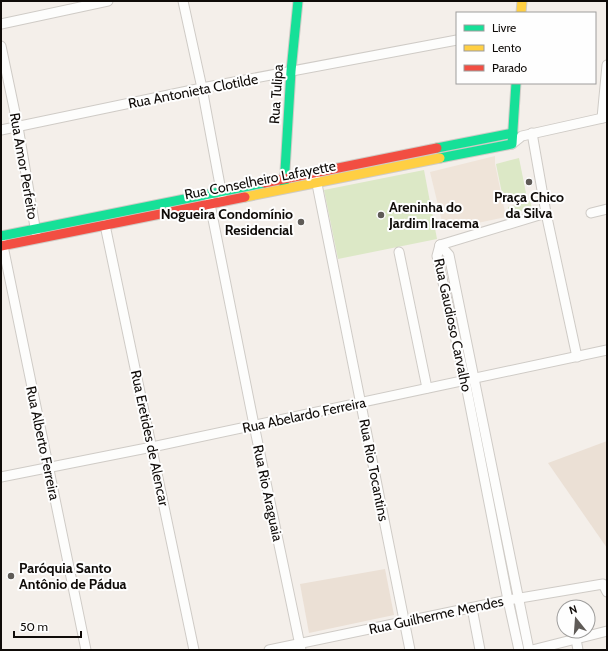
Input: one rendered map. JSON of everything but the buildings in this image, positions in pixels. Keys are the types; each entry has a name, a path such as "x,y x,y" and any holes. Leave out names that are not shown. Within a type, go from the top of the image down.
{"street":[{"path":"1,24 108,1"},
{"path":"183,1 202,88 223,202"},
{"name":"Rua Tulipa","path":"284,189 291,71 298,1"},
{"path":"521,12 522,1"},
{"name":"Rua Antonieta Clotilde","path":"1,130 202,88 456,40"},
{"name":"Rua Amor Perfeito","path":"1,46 18,127 37,240"},
{"path":"604,118 607,65"},
{"path":"512,144 516,84"},
{"name":"Rua Conselheiro Lafayette","path":"2,246 512,144 527,135 604,118"},
{"path":"512,132 527,135 546,213 577,357"},
{"name":"Rua Conselheiro Lafayette","path":"1,236 512,132"},
{"name":"Rua Rio Tocantins","path":"315,172 410,650"},
{"name":"Rua Rio Araguaia","path":"209,194 254,425 300,647"},
{"path":"591,213 607,209"},
{"path":"440,245 546,213"},
{"name":"Rua Eretides de Alencar","path":"105,225 194,650"},
{"name":"Rua Alberto Ferreira","path":"1,236 86,650"},
{"name":"Rua Gaudioso Carvalho","path":"440,245 449,255 475,378 518,599 530,650"},
{"name":"Rua Gaudioso Carvalho","path":"440,245 437,256 465,380 519,650"},
{"path":"399,252 427,388"},
{"name":"Rua Abelardo Ferreira","path":"1,477 152,447 607,350"},
{"name":"Rua Guilherme Mendes","path":"269,650 300,647 404,622 508,600 603,584 607,592"},
{"path":"472,608 480,650"},
{"path":"596,634 607,631"},
{"path":"530,650 576,639 578,650"}],"shaded area":[{"path":"495,156 495,164 506,217 444,230 430,172"},
{"path":"607,441 607,548 548,463"},
{"path":"385,569 394,615 309,633 300,584"}],"green space":[{"path":"519,158 527,198 504,203 496,164"},
{"name":"Areninha do Jardim Iracema","path":"424,170 437,239 338,259 324,190"},
{"path":"530,201 532,208 510,214 508,207"}],"traffic: fast":[{"path":"284,187 291,71 298,1"},
{"path":"440,158 512,144 516,84"},
{"path":"437,148 513,133"},
{"path":"1,236 264,183"}],"traffic: slow":[{"path":"521,12 522,1"},
{"path":"245,197 440,158"}],"traffic: jam":[{"path":"264,183 437,148"},
{"path":"1,246 245,197"}],"place":[{"name":"Praça Chico da Silva","path":"529,182"},
{"name":"Areninha do Jardim Iracema","path":"381,215"},
{"name":"Nogueira Condomínio Residencial","path":"301,222"},
{"name":"Paróquia Santo Antônio de Pádua","path":"11,576"}]}
